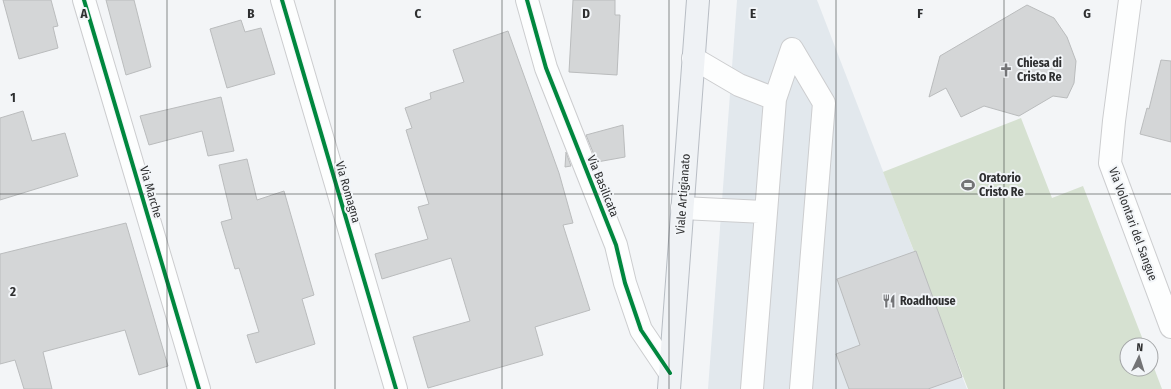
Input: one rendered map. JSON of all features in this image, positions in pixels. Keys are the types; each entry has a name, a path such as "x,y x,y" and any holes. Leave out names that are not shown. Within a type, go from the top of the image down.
{"main road":[{"name":"Viale Artigianato","path":"670,381 698,0"}],"street":[{"name":"Via Marche","path":"84,0 199,389"},
{"name":"Via Romagna","path":"282,0 396,389"},
{"name":"Via Basilicata","path":"527,0 546,68 616,245 624,283 641,330 670,381"},
{"name":"Via Volontari del Sangue","path":"1130,0 1110,163 1171,327"},
{"path":"752,389 775,99 792,49 824,103 801,389"},
{"path":"693,58 739,85 775,99"},
{"path":"682,208 766,212"}],"shaded area":[{"path":"737,0 817,0 967,389 708,389"}],"green space":[{"path":"1021,118 1052,198 1083,186 1142,337 1119,337 1119,377 1157,377 1162,389 968,389 883,172"}],"building":[{"path":"3,0 51,0 58,26 53,27 58,48 19,59"},
{"path":"106,0 134,0 151,67 126,75"},
{"path":"573,0 615,0 615,15 620,15 617,75 569,72"},
{"name":"Chiesa di Cristo Re","path":"1027,5 1054,18 1067,37 1076,61 1074,83 1067,98 1053,96 1019,116 984,106 961,117 946,88 929,97 940,56"},
{"path":"241,20 245,32 261,28 275,74 227,88 210,29"},
{"path":"508,31 559,173 573,223 563,225 590,310 535,327 543,355 428,388 413,337 470,321 451,258 382,279 375,254 428,239 418,207 429,204 406,130 412,128 405,108 431,99 430,93 464,82 453,50"},
{"path":"1161,60 1171,61 1171,142 1140,134 1147,108 1149,109"},
{"path":"221,97 234,151 208,156 202,131 149,145 140,116"},
{"path":"23,111 32,141 65,133 78,176 0,200 0,118"},
{"path":"623,125 625,157 597,162 586,135"},
{"path":"566,152 571,166 565,167"},
{"path":"247,159 257,200 284,191 314,295 302,299 315,344 256,363 247,335 259,332 239,268 235,269 221,222 232,219 219,165"},
{"path":"126,223 168,366 139,375 125,330 43,352 52,389 24,389 15,360 0,364 0,254"},
{"name":"Roadhouse","path":"916,251 962,377 928,389 849,389 836,354 860,345 837,279"}],"cycle path":[{"path":"84,0 199,389"},
{"path":"282,0 396,389"},
{"path":"527,0 546,68 616,245 625,283 641,330 670,373"}],"place":[{"name":"Chiesa di Cristo Re","path":"1006,70"},
{"name":"Oratorio Cristo Re","path":"968,185"},
{"name":"Roadhouse","path":"889,301"}]}
